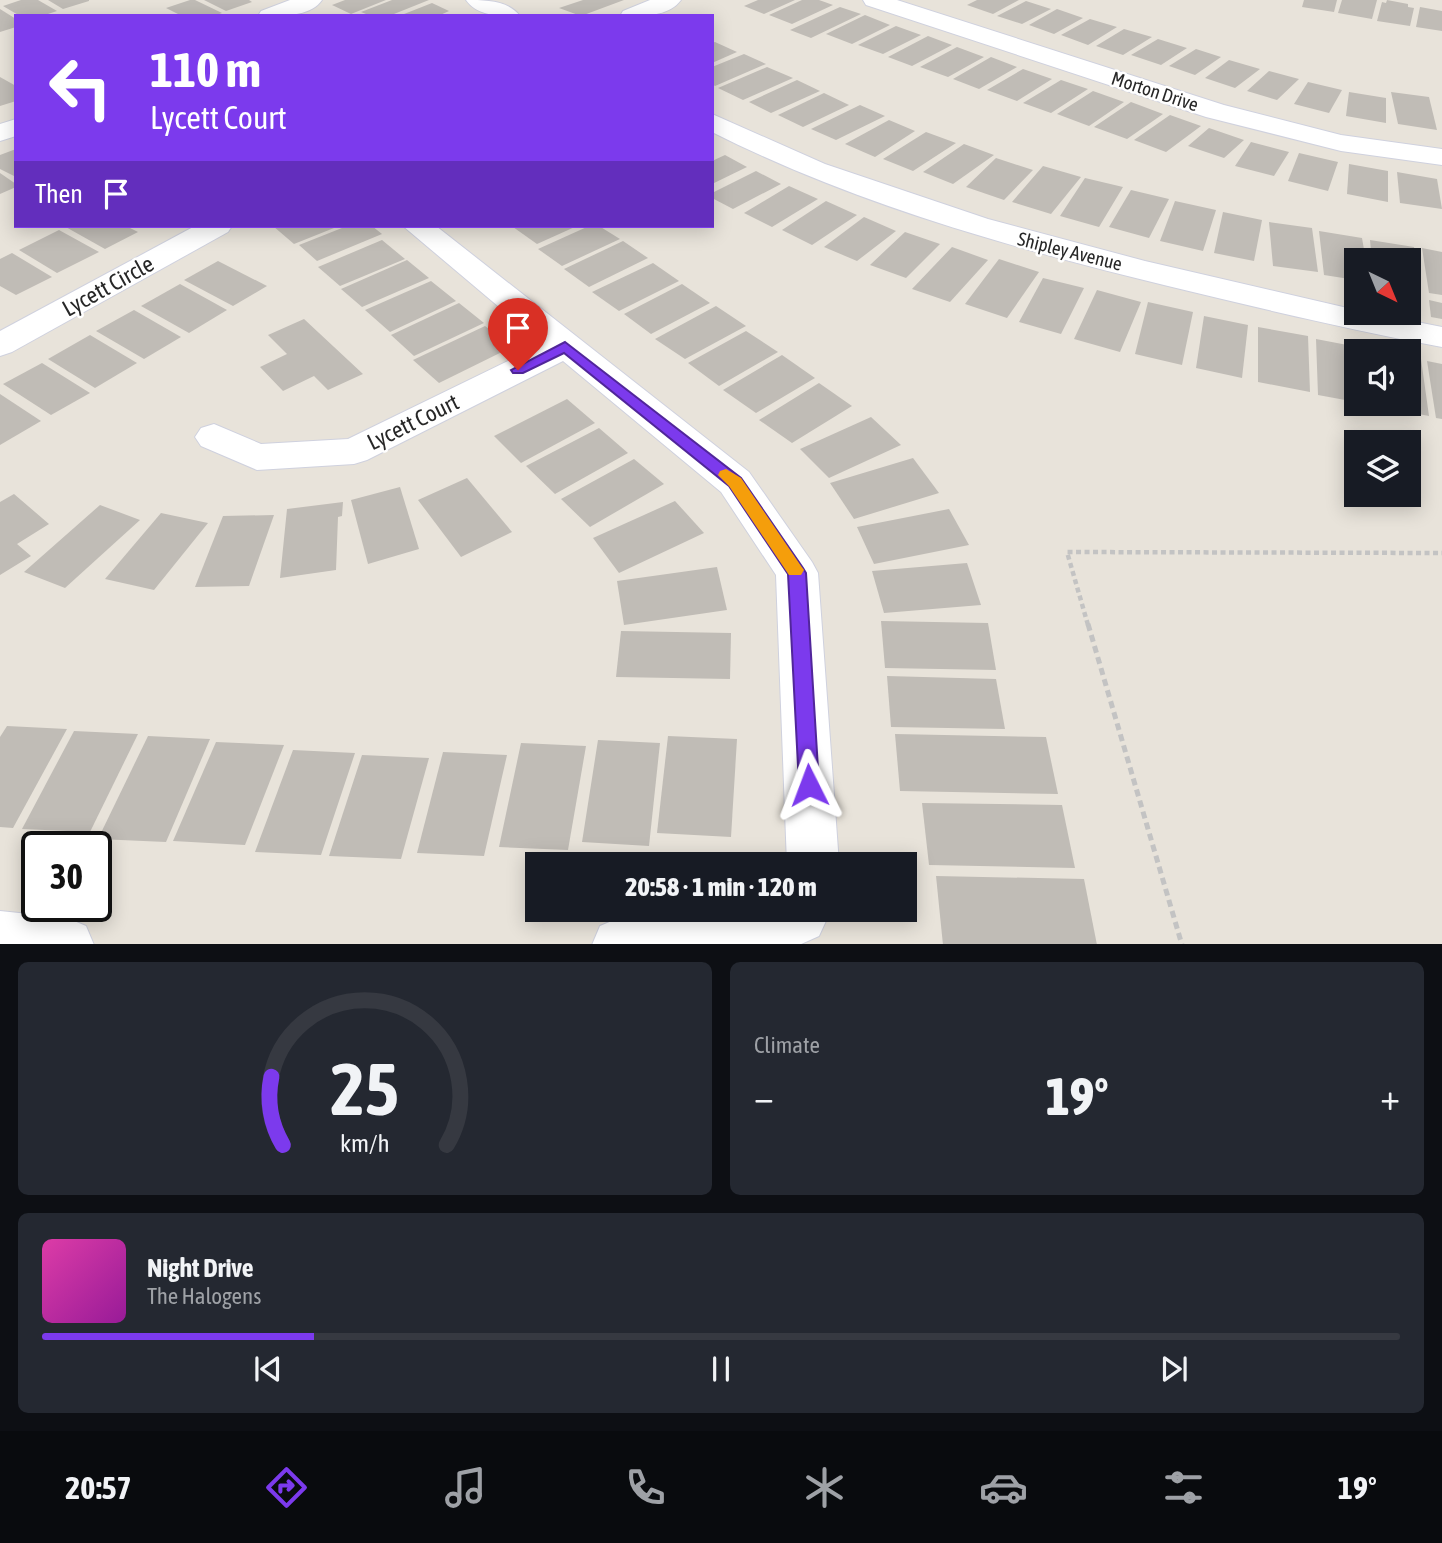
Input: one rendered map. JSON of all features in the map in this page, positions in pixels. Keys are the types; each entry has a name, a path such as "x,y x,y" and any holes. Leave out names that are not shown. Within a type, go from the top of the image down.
{"street":[{"path":"274,14 311,0"},
{"path":"477,0 505,14"},
{"path":"636,14 670,0"},
{"name":"Morton Drive","path":"873,0 1215,111 1341,143 1442,157"},
{"name":"Shipley Avenue","path":"714,123 761,148 893,199 1024,240 1335,317 1442,337"},
{"name":"Lycett Circle","path":"0,345 213,228"},
{"path":"420,228 735,482 797,573 812,852"},
{"name":"Lycett Court","path":"214,437 257,457 354,451 565,347"},
{"path":"620,944 770,928 788,922"},
{"path":"0,938 67,944"}],"path":[{"path":"1182,944 1067,552 1442,553"}],"building":[{"path":"21,0 38,0 57,11 48,14 17,14 3,6"},
{"path":"48,0 89,0 89,1 63,9"},
{"path":"195,0 222,13 178,14 166,8"},
{"path":"204,0 249,0 252,2 226,11"},
{"path":"345,0 386,0 351,14 332,5"},
{"path":"392,0 429,0 394,14 361,12"},
{"path":"583,0 624,0 586,14 576,14 559,8"},
{"path":"758,0 795,0 764,14 744,6"},
{"path":"802,0 819,0 833,5 792,24 769,15"},
{"path":"977,0 1019,0 993,14 967,5"},
{"path":"1304,0 1337,0 1334,12 1302,7"},
{"path":"1342,0 1377,0 1372,19 1338,13"},
{"path":"1387,0 1408,4 1408,7 1414,8 1410,26 1377,21 1382,2 1386,3"},
{"path":"1026,1 1051,9 1022,24 997,16"},
{"path":"432,3 449,11 442,14 404,14"},
{"path":"840,7 861,14 811,38 790,30"},
{"path":"1420,7 1442,11 1442,31 1416,27"},
{"path":"0,9 14,18 14,28 0,32"},
{"path":"1057,9 1083,18 1054,34 1029,25"},
{"path":"865,15 890,25 852,44 826,34"},
{"path":"1090,19 1117,27 1088,45 1061,35"},
{"path":"896,26 921,35 883,54 858,45"},
{"path":"1124,29 1152,37 1123,55 1096,46"},
{"path":"928,36 952,45 912,66 888,57"},
{"path":"1158,39 1187,48 1161,65 1131,55"},
{"path":"715,42 737,52 714,62"},
{"path":"957,47 984,57 948,77 920,67"},
{"path":"1196,49 1221,57 1195,75 1169,66"},
{"path":"744,54 766,64 715,86 714,66"},
{"path":"991,57 1017,67 979,89 953,79"},
{"path":"1229,60 1260,69 1235,88 1205,78"},
{"path":"767,67 793,78 743,100 718,88"},
{"path":"1023,69 1052,79 1017,101 987,90"},
{"path":"1269,71 1299,79 1277,100 1247,91"},
{"path":"0,77 14,85 14,102 0,106"},
{"path":"797,80 820,91 771,113 749,102"},
{"path":"1061,80 1088,89 1051,113 1023,103"},
{"path":"1308,82 1342,90 1329,113 1294,104"},
{"path":"1093,91 1124,102 1089,126 1057,114"},
{"path":"1349,92 1386,98 1386,123 1346,116"},
{"path":"1391,92 1429,97 1437,130 1398,124"},
{"path":"824,93 849,105 803,127 778,115"},
{"path":"1131,102 1163,114 1127,139 1094,127"},
{"path":"860,105 885,116 836,140 811,129"},
{"path":"1170,115 1201,126 1166,152 1134,140"},
{"path":"889,120 915,131 875,157 845,144"},
{"path":"1209,128 1244,140 1224,158 1188,146"},
{"path":"926,132 956,143 913,171 883,159"},
{"path":"1251,142 1289,152 1274,176 1235,166"},
{"path":"964,144 994,155 953,184 923,172"},
{"path":"14,150 14,176 0,169 0,155"},
{"path":"1299,153 1338,162 1328,191 1288,181"},
{"path":"725,155 747,167 714,183 714,160"},
{"path":"996,158 1033,170 1004,200 966,187"},
{"path":"1349,164 1388,171 1388,202 1347,194"},
{"path":"1043,166 1081,177 1051,214 1012,202"},
{"path":"756,171 781,184 733,209 714,199 714,192"},
{"path":"1397,172 1437,179 1442,209 1400,203"},
{"path":"0,173 14,183 14,188 0,194"},
{"path":"1085,178 1123,187 1099,227 1060,216"},
{"path":"789,186 818,199 772,227 744,213"},
{"path":"1131,190 1169,199 1149,238 1109,227"},
{"path":"826,201 857,215 812,245 782,230"},
{"path":"1175,201 1216,210 1203,251 1160,241"},
{"path":"1223,212 1262,220 1254,261 1214,253"},
{"path":"864,217 896,231 857,261 824,247"},
{"path":"1269,222 1312,228 1318,272 1273,266"},
{"path":"68,228 130,228 138,232 105,249"},
{"path":"275,228 334,228 294,244"},
{"path":"342,228 374,228 382,234 317,261 299,245"},
{"path":"514,228 573,228 537,244"},
{"path":"585,228 602,228 620,239 562,266 538,249"},
{"path":"59,230 99,252 57,273 19,250"},
{"path":"1319,231 1362,238 1364,248 1344,248 1344,278 1324,275"},
{"path":"905,232 940,244 906,278 870,265"},
{"path":"382,240 405,259 340,286 318,267"},
{"path":"1370,240 1414,248 1371,248"},
{"path":"623,241 648,258 589,287 564,269"},
{"path":"952,247 988,260 950,302 912,289"},
{"path":"1422,248 1442,252 1442,295 1429,293"},
{"path":"12,253 52,277 16,295 0,286 0,259"},
{"path":"999,259 1039,272 1007,318 965,304"},
{"path":"407,260 429,278 362,307 341,289"},
{"path":"218,261 267,286 233,306 184,280"},
{"path":"653,263 679,281 619,311 592,292"},
{"path":"1043,278 1084,288 1061,334 1019,322"},
{"path":"431,281 456,301 390,332 365,310"},
{"path":"180,284 227,310 189,333 141,306"},
{"path":"682,284 710,303 651,334 624,314"},
{"path":"1097,290 1141,302 1120,352 1074,339"},
{"path":"1429,300 1442,303 1442,319 1431,317"},
{"path":"1148,302 1193,312 1182,365 1135,354"},
{"path":"459,303 484,323 414,356 391,335"},
{"path":"716,306 746,326 685,359 655,339"},
{"path":"134,310 181,337 144,359 96,331"},
{"path":"1204,316 1248,325 1242,378 1196,368"},
{"path":"304,319 363,374 328,390 314,376 283,391 260,367 287,354 268,335"},
{"path":"485,326 512,347 439,383 413,360"},
{"path":"1258,327 1308,336 1310,392 1258,382"},
{"path":"746,331 778,352 719,386 688,363"},
{"path":"90,335 137,363 95,388 48,359"},
{"path":"1316,339 1344,344 1344,400 1318,395"},
{"path":"782,355 815,378 756,413 723,390"},
{"path":"1421,359 1429,416 1421,414"},
{"path":"1427,361 1442,364 1442,419 1436,418"},
{"path":"42,363 90,393 51,415 3,384"},
{"path":"819,383 852,406 792,443 759,420"},
{"path":"0,394 41,421 0,445"},
{"path":"567,399 595,423 521,463 494,436"},
{"path":"871,417 901,445 829,478 800,449"},
{"path":"599,428 628,453 555,494 526,466"},
{"path":"913,458 939,493 854,519 830,483"},
{"path":"634,459 664,484 590,527 561,499"},
{"path":"467,478 512,532 461,557 418,500"},
{"path":"400,487 419,549 368,564 351,500"},
{"path":"14,494 49,524 17,544 31,556 0,575 0,502"},
{"path":"675,501 704,533 619,573 593,538"},
{"path":"343,502 342,516 338,517 336,570 280,578 287,509"},
{"path":"100,505 140,520 65,588 24,572"},
{"path":"949,509 969,545 874,564 857,527"},
{"path":"161,513 208,523 154,590 105,579"},
{"path":"274,515 249,586 195,587 223,516"},
{"path":"967,563 981,605 884,613 872,571"},
{"path":"717,567 727,610 624,625 617,581"},
{"path":"881,621 988,623 996,670 885,668"},
{"path":"621,631 731,633 730,679 616,677"},
{"path":"887,676 996,679 1005,729 891,727"},
{"path":"7,726 67,729 13,828 0,827 0,737"},
{"path":"74,731 138,734 90,831 22,829"},
{"path":"895,734 1046,737 1058,794 900,791"},
{"path":"148,736 210,739 166,842 112,840 112,831 102,831"},
{"path":"668,736 737,739 731,837 657,833"},
{"path":"598,740 660,743 649,846 582,842"},
{"path":"216,742 284,745 245,845 173,841"},
{"path":"521,743 586,746 568,850 499,847"},
{"path":"293,750 355,753 321,855 255,852"},
{"path":"443,752 507,755 484,856 417,853"},
{"path":"362,755 429,758 401,859 329,856"},
{"path":"922,803 1062,805 1075,868 929,865"},
{"path":"936,876 1084,879 1097,944 943,944"}],"slow traffic":[{"path":"726,475 735,482 795,570"}],"route":[{"path":"518,370 565,347 735,482 797,573 809,785"}]}
